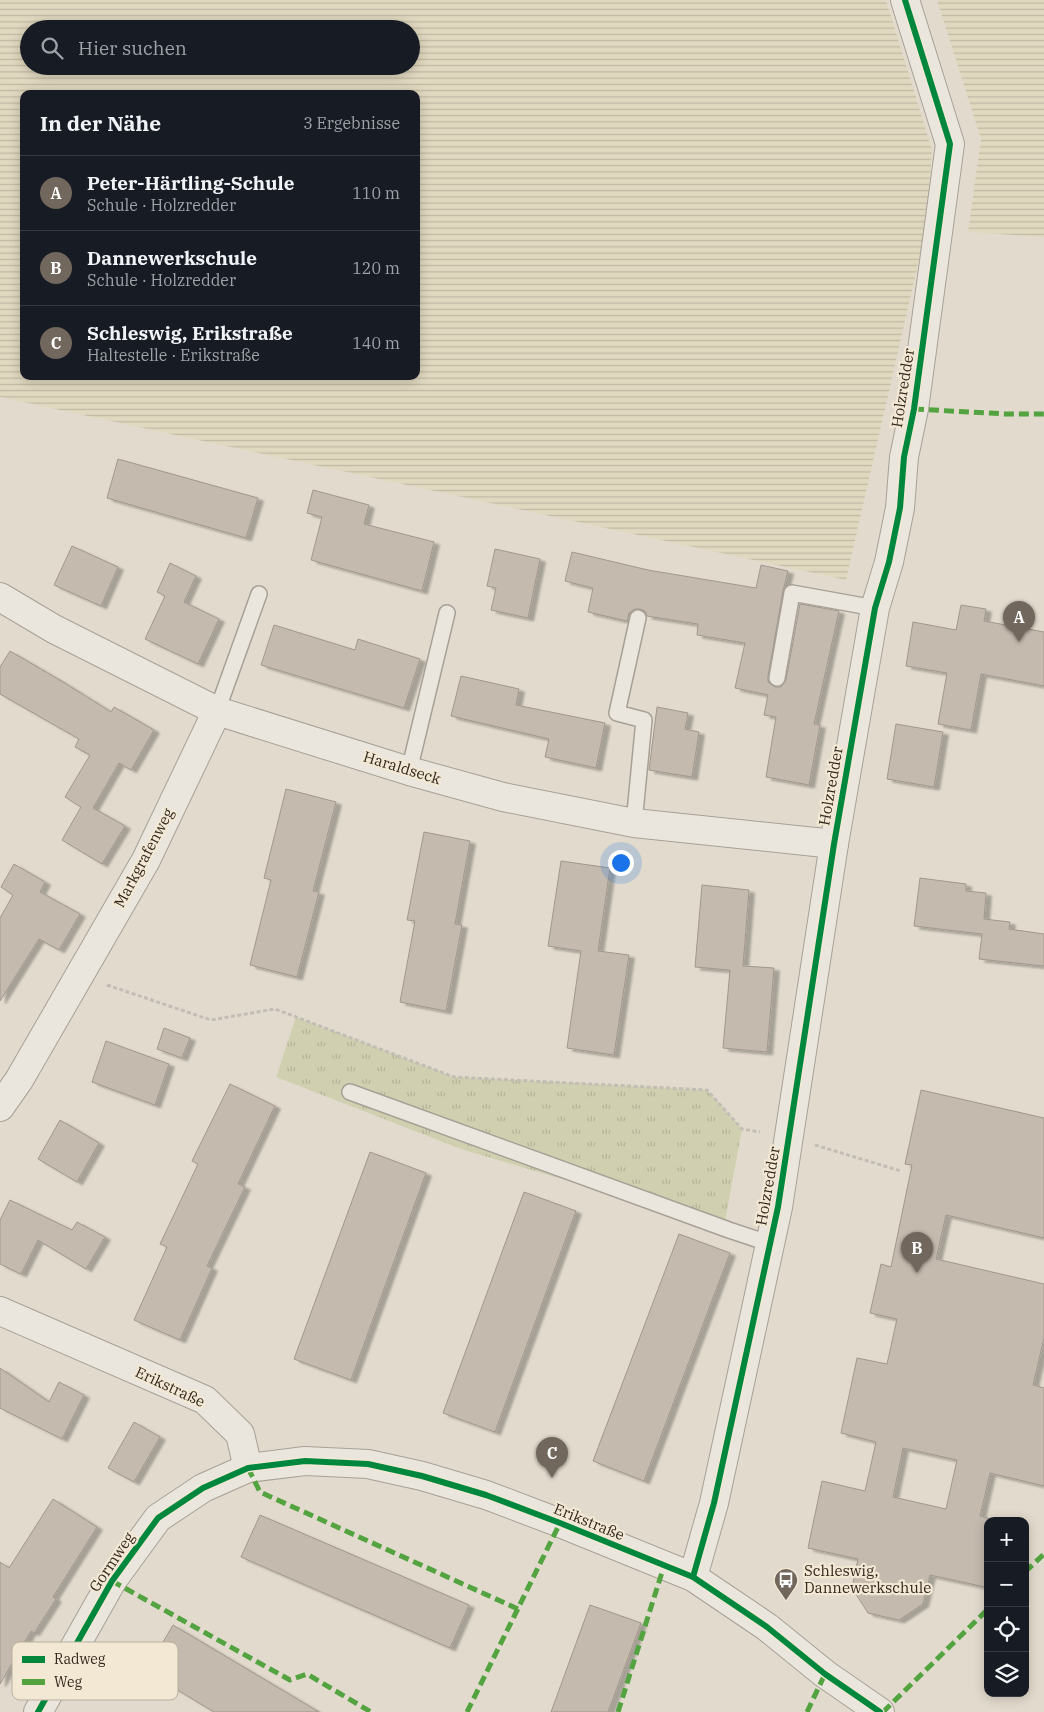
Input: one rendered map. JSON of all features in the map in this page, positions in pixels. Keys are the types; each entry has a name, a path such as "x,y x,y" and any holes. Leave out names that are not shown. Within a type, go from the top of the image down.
{"street":[{"name":"Holzredder","path":"693,1578 714,1502 771,1244 790,1138 834,844 875,608 889,562 900,508 904,457 914,409 950,144 905,0"},
{"name":"Haraldseck","path":"0,597 54,629 218,711 409,770 503,797 634,822 834,844"},
{"name":"Markgrafenweg","path":"0,1108 19,1080 146,860 218,711"},
{"name":"Erikstraße","path":"0,1311 206,1400 240,1434 248,1468 305,1461 368,1464 422,1476 550,1519 693,1578 767,1627 825,1674 880,1712"},
{"name":"Gormweg","path":"77,1642 112,1580 158,1518 202,1488 248,1468"},
{"name":"Gormweg","path":"38,1712 45,1700"}],"lane":[{"path":"777,678 792,593 875,608"},
{"name":"Markgrafenweg","path":"218,711 259,594"},
{"path":"409,770 447,613"},
{"path":"634,822 644,720 617,713 638,618"},
{"path":"350,1092 771,1244"}],"path":[{"path":"79,975 211,1020 275,1009 454,1077 707,1090 742,1129 790,1138 901,1171"}],"shaded area":[{"path":"0,0 886,0 932,150 927,224 846,580 0,397"},
{"path":"937,0 1044,0 1044,237 968,232 981,139"}],"green space":[{"path":"296,1017 454,1077 707,1090 742,1129 724,1227 461,1149 276,1077"}],"building":[{"path":"118,459 258,498 246,538 107,498"},
{"path":"313,490 369,505 364,524 434,542 422,591 311,560 322,517 307,513"},
{"path":"72,546 118,567 101,606 54,585"},
{"path":"495,549 540,559 528,618 491,610 496,588 487,586"},
{"path":"572,552 648,570 756,588 761,565 788,571 768,676 768,682 775,687 781,687 786,680 800,604 839,611 814,724 820,725 809,785 766,777 776,717 764,715 768,695 735,688 745,643 697,635 698,624 647,616 645,611 640,609 635,609 629,613 627,621 588,612 593,588 565,581"},
{"path":"170,563 196,576 184,602 219,619 198,664 145,639 165,596 157,592"},
{"path":"961,605 986,609 984,621 1044,632 1044,686 981,674 971,730 938,724 947,673 906,666 913,622 956,630"},
{"path":"274,625 355,650 358,639 420,659 404,708 261,665"},
{"path":"10,651 111,712 114,707 154,730 131,770 119,763 93,808 125,826 102,864 62,840 81,807 65,797 90,755 75,747 79,739 0,694 0,667"},
{"path":"461,676 519,689 516,705 605,723 596,768 545,757 549,739 451,716"},
{"path":"657,707 688,713 685,729 699,732 692,777 649,770"},
{"path":"896,724 943,732 934,787 887,779"},
{"path":"286,789 336,802 313,891 319,892 297,977 250,965 271,880 264,878"},
{"path":"424,832 470,841 455,924 462,925 446,1011 400,1002 415,921 407,920"},
{"path":"561,861 610,868 598,951 629,955 614,1055 567,1048 581,951 548,946"},
{"path":"14,864 45,882 40,892 80,914 59,950 39,939 0,1001 0,918 13,895 1,887"},
{"path":"920,878 966,884 966,891 986,893 984,919 1010,922 1009,929 1044,934 1044,966 979,959 982,934 914,926"},
{"path":"702,885 749,890 743,966 774,968 767,1052 723,1048 730,970 695,967"},
{"path":"164,1028 190,1038 182,1058 157,1049"},
{"path":"106,1041 169,1064 155,1105 92,1082"},
{"path":"230,1084 275,1106 238,1184 245,1187 207,1266 212,1268 180,1340 134,1320 167,1247 160,1244 198,1164 192,1161"},
{"path":"921,1090 1044,1118 1044,1238 946,1215 936,1259 1044,1284 1044,1338 1033,1385 1044,1388 1044,1486 990,1473 980,1516 984,1517 984,1587 930,1575 923,1604 899,1620 868,1613 852,1588 858,1559 808,1548 822,1481 865,1491 876,1442 841,1433 857,1358 887,1364 897,1319 870,1313 881,1264 891,1267 912,1165 905,1164","holes":["903,1448 957,1460 946,1509 893,1497"]},
{"path":"60,1120 99,1143 77,1182 38,1159"},
{"path":"370,1152 426,1173 351,1380 294,1359"},
{"path":"524,1192 576,1211 495,1432 443,1413"},
{"path":"10,1200 72,1230 77,1222 105,1237 86,1269 38,1240 21,1274 0,1264 0,1220"},
{"path":"679,1234 730,1253 644,1481 593,1461"},
{"path":"0,1368 49,1402 59,1382 84,1395 62,1439 0,1408"},
{"path":"134,1422 160,1437 134,1482 108,1468"},
{"path":"53,1499 97,1527 53,1597 56,1599 34,1633 31,1631 25,1642 12,1642 12,1663 0,1684 0,1562 9,1568"},
{"path":"260,1515 469,1605 450,1648 241,1557"},
{"path":"590,1605 641,1623 608,1712 551,1712"},
{"path":"173,1625 319,1712 214,1712 178,1690 178,1642 163,1642"}],"marked path":[{"path":"914,409 1044,414"},
{"path":"248,1468 260,1492 518,1609"},
{"path":"467,1712 560,1523"},
{"path":"1029,1568 1044,1554"},
{"path":"618,1712 664,1566"},
{"path":"112,1581 290,1680 307,1674 371,1712"},
{"path":"883,1712 984,1613"},
{"path":"807,1712 825,1674"}],"cycle path":[{"path":"693,1577 714,1503 778,1207 834,844 875,608 889,562 900,508 904,457 914,409 950,144 905,0"},
{"path":"78,1642 112,1581 158,1518 203,1488 248,1468 305,1461 368,1464 422,1476 486,1495 693,1577 767,1627 825,1674 880,1712"},
{"path":"38,1712 45,1700"}],"place":[{"name":"Peter-Härtling-Schule","path":"1019,642"},
{"name":"Dannewerkschule","path":"917,1273"},
{"name":"Schleswig, Erikstraße","path":"552,1478"},
{"name":"Schleswig, Dannewerkschule","path":"786,1601"}]}
